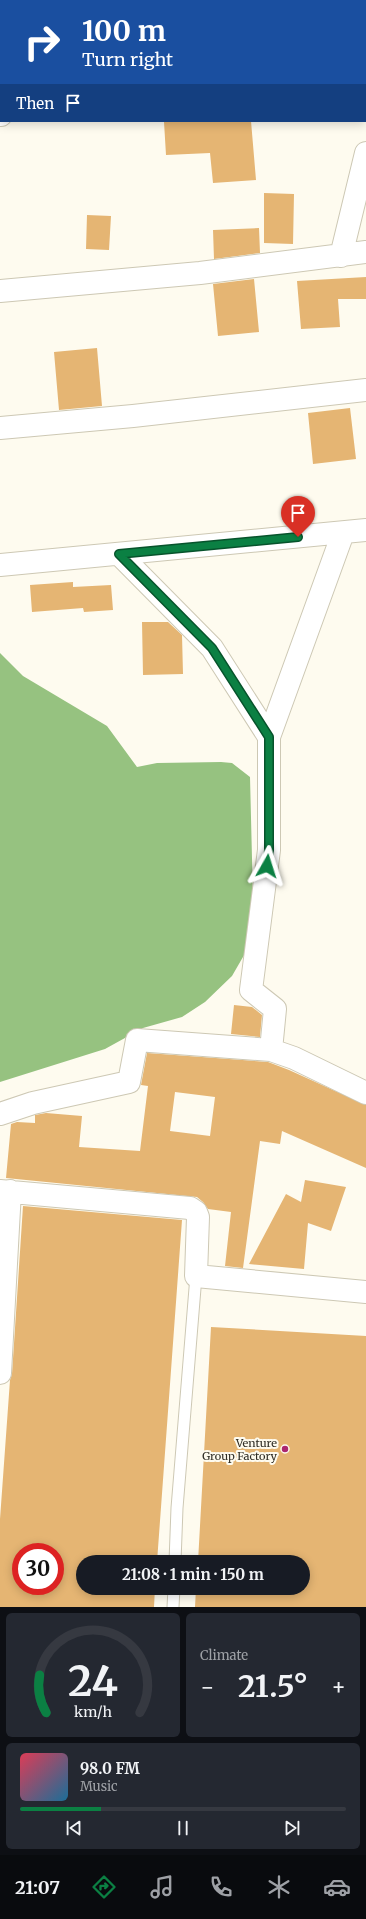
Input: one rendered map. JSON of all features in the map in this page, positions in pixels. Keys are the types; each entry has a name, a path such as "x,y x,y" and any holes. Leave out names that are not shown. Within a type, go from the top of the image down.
{"street":[{"path":"341,256 366,153"},
{"path":"0,291 200,273 366,252"},
{"path":"0,428 133,416 366,390"},
{"path":"0,565 366,530"},
{"path":"271,1050 275,1009 251,990 269,850 269,737 343,533"},
{"path":"119,554 212,648 269,737"},
{"path":"0,1114 33,1102 129,1082 137,1040 271,1050 294,1058 366,1093"},
{"path":"0,1373 5,1191 190,1208 196,1212 198,1217 196,1276 366,1292"}],"lane":[{"path":"175,1555 177,1508 196,1276"},
{"path":"173,1607 174,1595"}],"shaded area":[{"path":"0,653 23,676 107,726 137,767 157,763 221,762 232,763 250,777 253,899 247,950 232,976 205,1002 182,1017 143,1028 105,1049 0,1082"}],"building":[{"path":"164,122 251,122 256,180 213,183 210,153 166,155"},
{"path":"264,193 294,194 293,244 264,243"},
{"path":"87,215 111,216 109,250 86,249"},
{"path":"259,228 260,253 214,259 213,230"},
{"path":"366,277 366,299 338,299 340,327 301,329 297,281"},
{"path":"254,279 259,332 218,336 213,284"},
{"path":"97,348 102,406 59,410 54,352"},
{"path":"350,408 356,459 313,464 308,413"},
{"path":"73,582 73,587 111,585 113,610 84,612 83,608 32,612 30,585"},
{"path":"142,622 168,622 182,635 183,674 143,675"},
{"path":"234,1005 252,1007 262,1015 260,1037 231,1034"},
{"path":"147,1053 268,1062 366,1105 366,1168 282,1131 280,1144 260,1141 243,1268 225,1266 231,1212 208,1209 197,1197 6,1178 11,1124 17,1122 35,1123 35,1115 46,1113 82,1116 79,1147 140,1151 148,1086 141,1085","holes":["175,1092 215,1097 210,1136 170,1131"]},
{"path":"305,1180 346,1187 331,1231 308,1223 304,1269 249,1264 286,1194 301,1202"},
{"path":"23,1206 182,1220 158,1555 76,1555 76,1595 155,1595 154,1607 0,1607 0,1519 10,1380 12,1374"},
{"name":"Venture Group Factory","path":"211,1327 366,1336 366,1607 195,1607 196,1595 310,1595 310,1555 198,1555"}],"place":[{"name":"Venture Group Factory","path":"285,1449"}],"route":[{"path":"267,866 269,850 269,737 212,648 119,554 298,537"}]}
